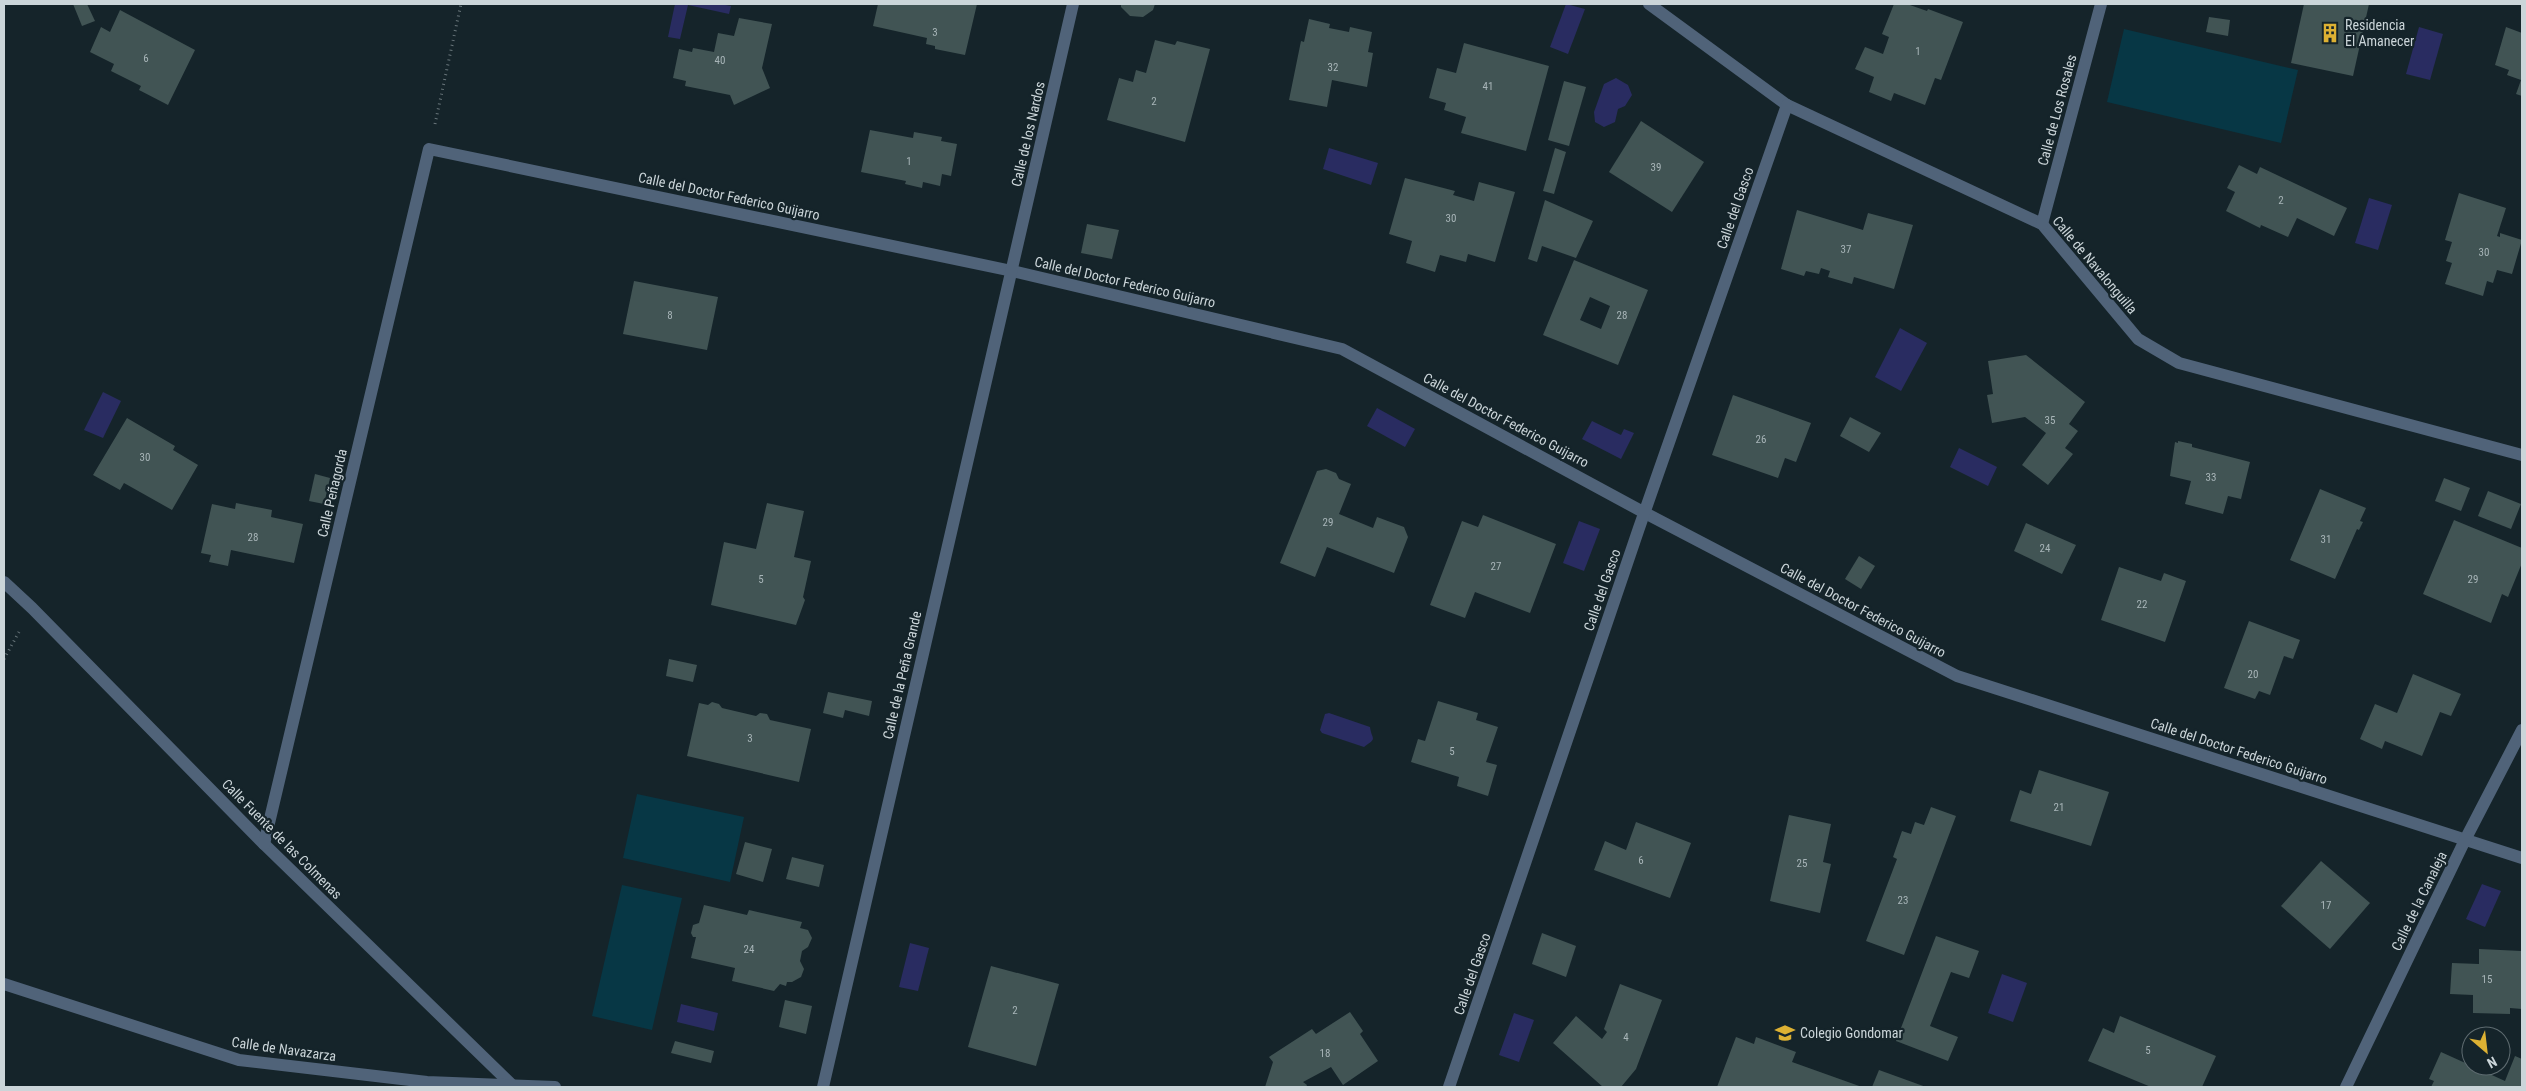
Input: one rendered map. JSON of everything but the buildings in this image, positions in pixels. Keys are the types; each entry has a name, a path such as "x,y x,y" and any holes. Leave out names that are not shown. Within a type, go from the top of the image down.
{"street":[{"name":"Calle de los Nardos","path":"1012,271 1073,4"},
{"name":"Calle de Navalonguilla","path":"1649,4 1787,105 2042,224 2138,339 2179,363 2522,455"},
{"name":"Calle de Los Rosales","path":"2042,224 2101,4"},
{"name":"Calle del Gasco","path":"1449,1087 1787,105"},
{"name":"Calle del Doctor Federico Guijarro","path":"430,149 1012,271 1342,349 1645,513 1957,676 2522,858"},
{"name":"Calle Peñagorda","path":"264,844 430,149"},
{"name":"Calle de la Peña Grande","path":"823,1087 1012,271"},
{"name":"Calle Fuente de las Colmenas","path":"4,582 32,608 264,844 510,1084"},
{"name":"Calle de la Canaleja","path":"2346,1087 2465,840 2522,730"},
{"name":"Calle de Navazarza","path":"4,984 239,1060 427,1082 510,1084"},
{"path":"510,1084 555,1087"}],"path":[{"path":"430,149 461,4"}],"shaded area":[{"path":"675,4 720,4 731,6 729,14 688,5 680,39 668,37"},
{"path":"1566,4 1585,9 1568,54 1550,47"},
{"path":"2419,27 2443,34 2430,80 2406,74"},
{"path":"2124,29 2298,70 2281,143 2107,102"},
{"path":"1616,78 1628,85 1632,95 1625,106 1618,109 1615,122 1604,127 1595,122 1594,112 1604,84"},
{"path":"1329,148 1378,163 1371,185 1323,169"},
{"path":"2369,198 2392,205 2378,250 2355,243"},
{"path":"1900,328 1927,343 1901,391 1875,377"},
{"path":"103,392 121,401 103,438 84,430"},
{"path":"1377,408 1415,429 1405,447 1367,426"},
{"path":"1592,421 1621,435 1624,429 1634,433 1621,459 1582,439"},
{"path":"1959,448 1997,467 1988,486 1950,467"},
{"path":"1579,521 1600,529 1584,571 1563,563"},
{"path":"1329,713 1370,727 1373,740 1364,747 1322,733 1320,730 1325,714"},
{"path":"637,794 744,817 730,882 623,858"},
{"path":"2482,884 2501,891 2485,927 2466,919"},
{"path":"622,885 682,898 652,1030 592,1016"},
{"path":"910,943 929,948 918,991 899,987"},
{"path":"2002,974 2027,983 2013,1022 1988,1013"},
{"path":"681,1004 718,1013 714,1031 677,1022"},
{"path":"1514,1013 1534,1020 1519,1062 1499,1055"}],"place":[{"name":"Residencia El Amanecer","path":"2330,33"},
{"name":"Colegio Gondomar","path":"1785,1033"}]}
